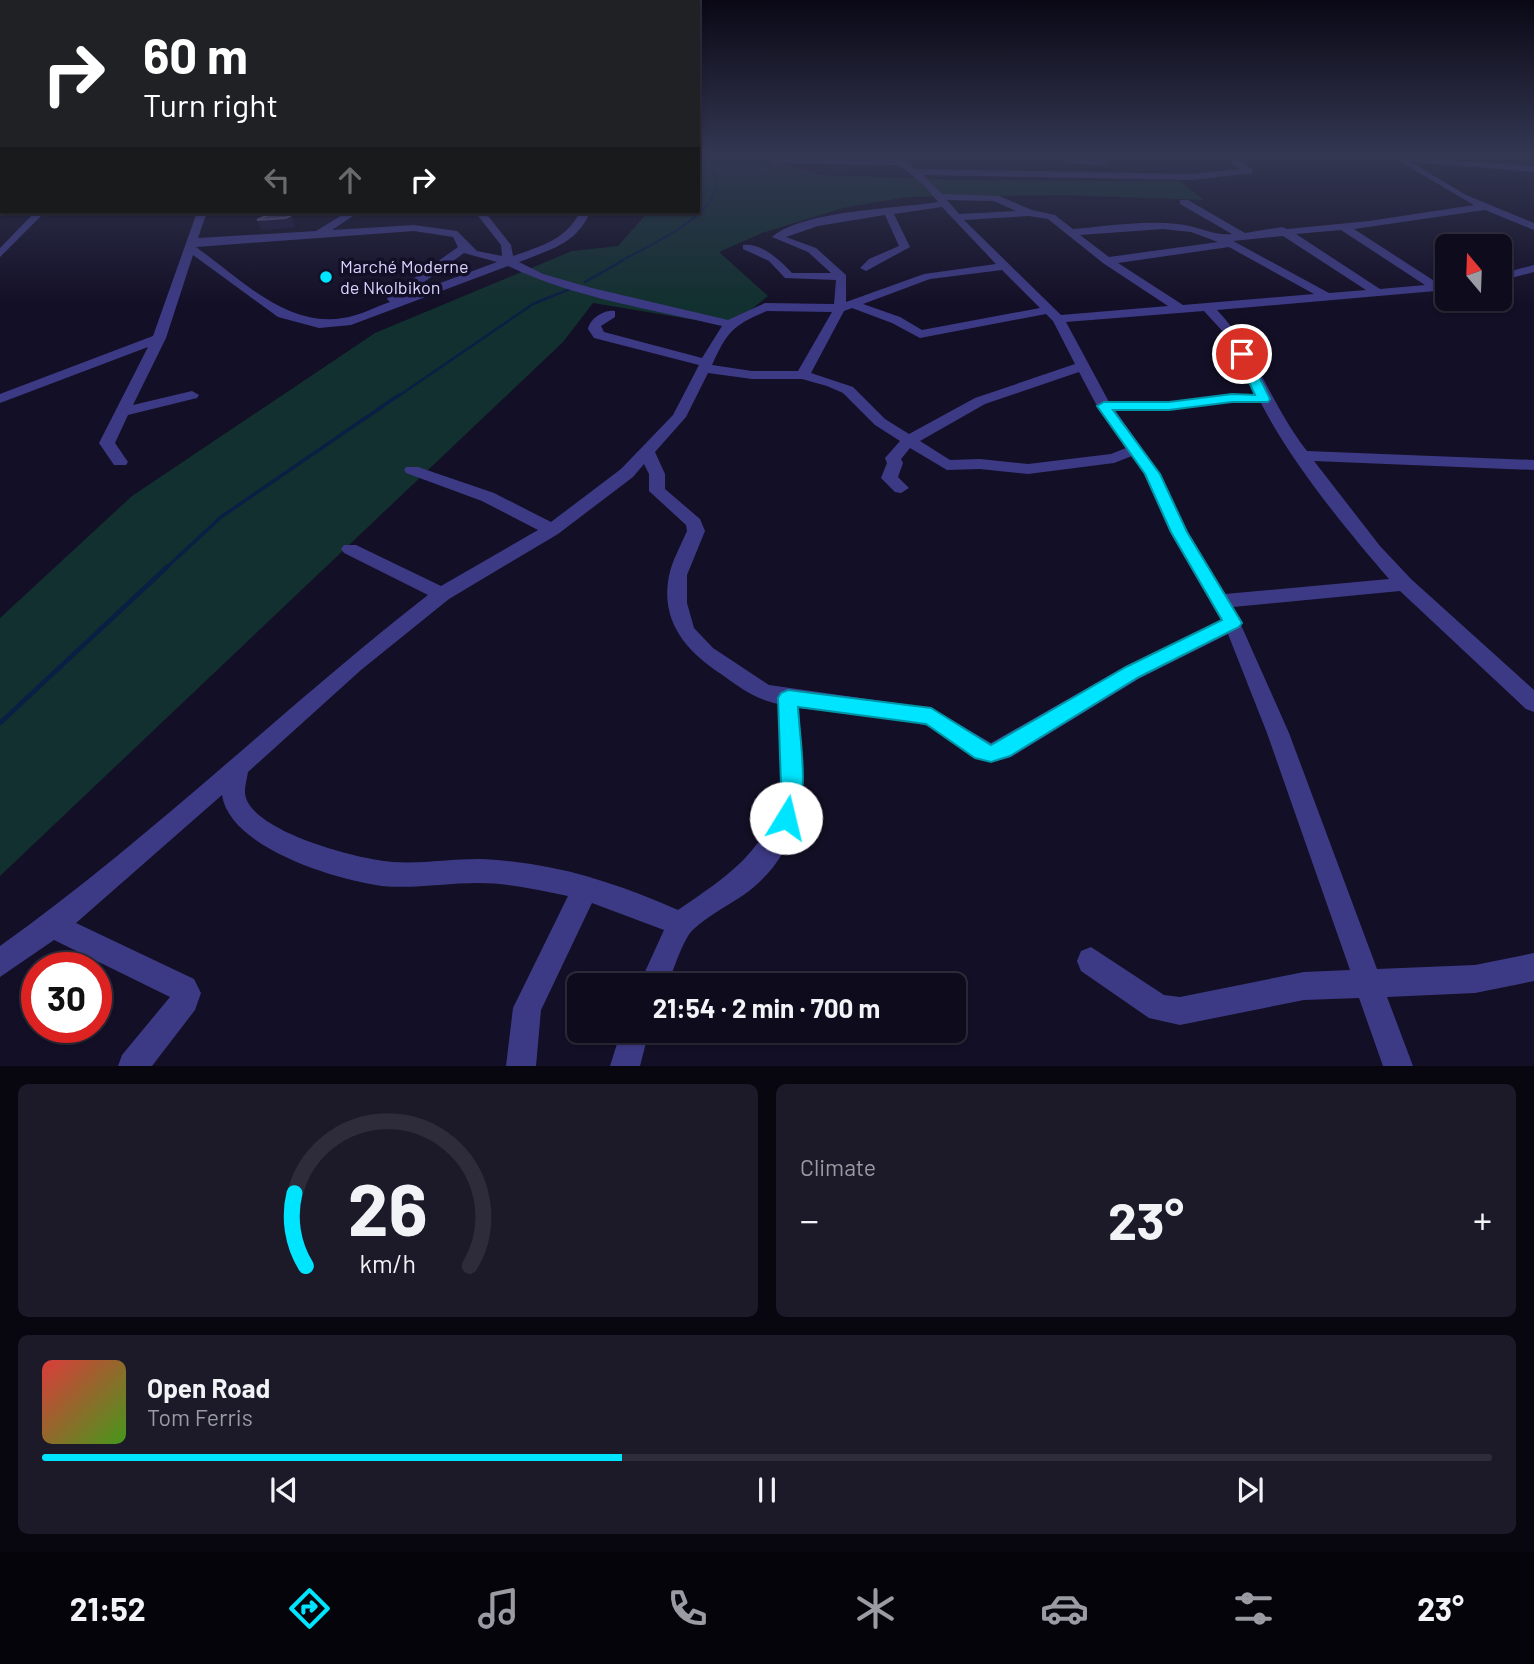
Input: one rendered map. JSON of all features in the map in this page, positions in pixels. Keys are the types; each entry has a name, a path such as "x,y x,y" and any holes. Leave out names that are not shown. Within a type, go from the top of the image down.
{"street":[{"path":"848,307 842,277 812,250 777,237 827,219 890,214 922,206"},
{"path":"945,206 1053,315 1084,366 1104,406 1152,474 1179,532 1223,601 1278,733 1398,1066"},
{"path":"1013,206 1029,213"},
{"path":"1190,206 1241,235"},
{"path":"1107,261 1223,242 1241,235 1344,227 1484,207 1534,227"},
{"path":"956,217 1029,213 1051,217 1107,261 1178,307"},
{"path":"0,254 38,214"},
{"path":"120,461 107,443 159,338 201,214"},
{"path":"317,234 351,214"},
{"path":"414,214 414,228"},
{"path":"192,246 282,314 299,321 347,322 501,260 506,245 482,214"},
{"path":"395,297 552,245 572,234 584,214"},
{"path":"866,268 873,261 905,247 890,214"},
{"path":"1073,232 1165,226 1192,229 1223,242 1324,295"},
{"path":"1344,227 1435,283"},
{"path":"192,246 414,228 457,234 464,248 519,269 589,291 730,324"},
{"path":"1282,230 1378,293"},
{"path":"747,247 773,259 789,276 842,277"},
{"path":"380,310 464,248"},
{"path":"803,375 814,352 848,307 928,276 1005,266"},
{"path":"1512,274 1534,268"},
{"path":"0,963 54,924 237,771 354,664 442,594 552,530 613,485 648,452 679,417 705,365 730,324 753,310 765,307 848,307 896,320 920,334 1053,315 1435,289"},
{"path":"1206,305 1231,332 1264,399 1301,456 1405,584 1534,703"},
{"path":"611,314 596,324 594,329 600,335 705,365 752,375 803,375 848,390 880,422 947,465 980,464 1028,469 1114,458 1134,450"},
{"path":"0,399 159,338"},
{"path":"901,488 889,478 895,463 893,458 907,441 993,396 1084,366"},
{"path":"124,412 192,395"},
{"path":"1104,406 1169,406 1232,398 1264,399"},
{"path":"648,452 657,474 657,491 694,523 696,531 678,575 677,604 685,631 706,654 763,692 788,698 931,717 982,751 991,753 1003,750 1133,672 1233,623"},
{"path":"1301,456 1534,465"},
{"path":"412,470 488,496 552,530"},
{"path":"350,550 442,594"},
{"path":"1223,601 1405,584"},
{"path":"658,973 680,924 742,881 769,852 786,818 792,784 788,698"},
{"path":"237,771 234,796 240,811 269,836 325,859 377,873 414,876 482,871 586,887 625,900 680,924"},
{"path":"520,1066 527,1008 586,887"},
{"path":"54,924 77,939 184,989 187,993 133,1066"},
{"path":"1091,961 1160,1008 1180,1011 1304,986 1370,986 1475,979 1534,967"},
{"path":"625,1066 630,1043"}],"green space":[{"path":"700,206 856,206 762,233 719,252 768,296 731,326 593,303 563,342 0,876 0,618 132,496 375,333 572,251 618,246 646,214 700,214"}],"building":[{"path":"270,214 290,214 286,218 257,220"}],"waterway":[{"path":"700,212 706,206"},
{"path":"619,262 662,239 698,214"},
{"path":"585,282 622,261"},
{"path":"397,397 533,304 570,289"},
{"path":"165,569 221,517 399,395"},
{"path":"0,723 167,567"}],"place":[{"name":"Marché Moderne de Nkolbikon","path":"326,277"}],"route":[{"path":"786,818 792,784 788,698 912,712 931,717 982,751 991,753 1003,750 1133,672 1233,623 1223,601 1179,532 1152,474 1104,406 1169,406 1232,398 1264,399 1242,354"}]}
